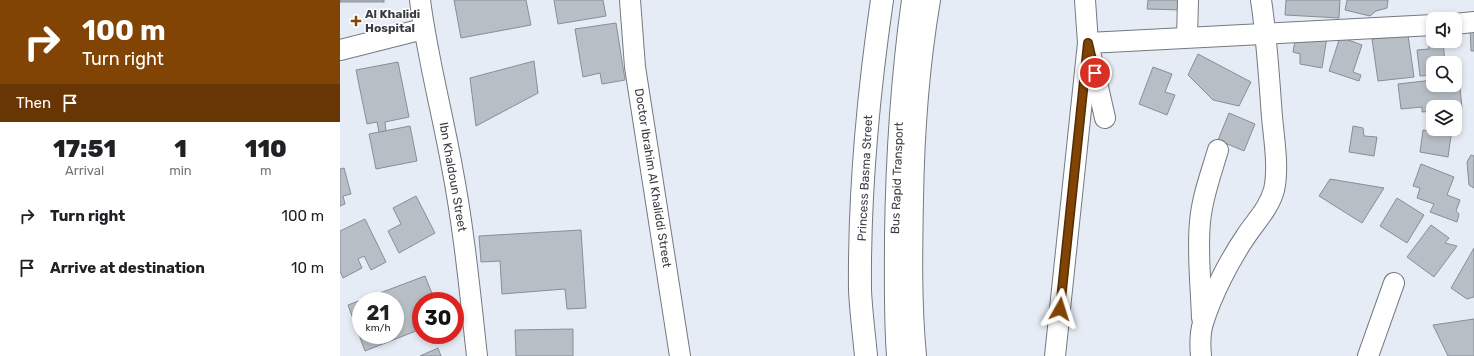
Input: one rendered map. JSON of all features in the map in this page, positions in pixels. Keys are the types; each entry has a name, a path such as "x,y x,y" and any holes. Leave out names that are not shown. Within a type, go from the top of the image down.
{"main road":[{"name":"Princess Basma Street","path":"866,356 860,290 862,180 874,56 882,0"},
{"path":"915,356 910,276 913,156 919,82 929,0"}],"street":[{"name":"Ibn Khaldoun Street","path":"420,0 423,29 453,167 466,254 477,356"},
{"name":"Doctor Ibrahim Al Khaliddi Street","path":"630,0 635,67 680,356"},
{"name":"Bus Rapid Transport","path":"896,356 894,318 896,181 899,120 912,0"},
{"path":"1085,0 1088,43 1105,118"},
{"path":"1187,37 1188,0"},
{"path":"1203,324 1216,291 1231,260 1245,237 1266,208 1274,189 1276,176 1275,151 1266,34 1261,0"},
{"path":"1462,23 1474,22"},
{"path":"1088,43 1426,25"},
{"path":"340,50 423,29"},
{"path":"1055,356 1088,43"},
{"path":"1200,356 1203,324 1199,267 1200,223 1204,195 1218,150"},
{"path":"1368,356 1394,283"}],"building":[{"path":"340,0 384,0 384,2 340,2"},
{"path":"454,0 526,0 531,25 461,38"},
{"path":"554,0 603,0 606,16 558,24"},
{"path":"1148,0 1182,0 1182,10 1147,9"},
{"path":"1286,0 1340,0 1339,18 1285,15"},
{"path":"1347,0 1388,0 1387,8 1376,11 1370,16 1345,10"},
{"path":"616,23 625,80 602,84 600,73 583,77 575,29"},
{"path":"1470,25 1474,25 1474,51 1471,51"},
{"path":"1296,34 1327,37 1322,68 1300,64 1300,54 1293,52"},
{"path":"1408,35 1414,77 1378,81 1372,39"},
{"path":"1340,37 1362,45 1353,72 1361,75 1359,81 1329,71"},
{"path":"1444,48 1444,56 1426,56 1426,76 1420,76 1417,50"},
{"path":"1198,54 1251,82 1239,106 1213,100 1188,75"},
{"path":"534,61 538,93 476,126 470,78"},
{"path":"398,62 409,117 385,122 386,131 379,132 377,122 367,124 356,70"},
{"path":"1153,67 1172,74 1165,92 1175,95 1167,115 1139,104"},
{"path":"1426,81 1426,92 1460,92 1461,100 1426,100 1426,112 1422,112 1422,107 1401,109 1398,84"},
{"path":"1229,113 1255,124 1244,151 1218,140"},
{"path":"410,126 417,161 376,169 369,134"},
{"path":"1353,126 1363,128 1364,136 1377,137 1374,156 1349,152"},
{"path":"1423,130 1426,130 1426,136 1451,136 1448,157 1420,152"},
{"path":"1471,155 1474,156 1474,188 1469,185 1467,162"},
{"path":"1421,164 1454,177 1447,195 1460,200 1456,211 1459,214 1457,222 1430,212 1434,204 1417,198 1420,188 1413,186"},
{"path":"344,168 351,194 343,196 345,204 340,206 340,169"},
{"path":"1330,179 1384,188 1362,223 1319,196"},
{"path":"416,196 435,233 399,253 388,231 401,224 393,208"},
{"path":"1397,198 1424,215 1407,243 1380,226"},
{"path":"365,219 386,262 371,270 364,256 358,259 362,268 343,278 340,271 340,231"},
{"path":"1431,225 1449,238 1445,243 1457,246 1434,277 1407,257"},
{"path":"581,230 586,308 567,309 565,289 502,294 500,261 481,262 479,236"},
{"path":"1474,248 1474,297 1467,299 1451,288"},
{"path":"425,276 431,292 412,292 412,333 404,336 404,292 383,292"},
{"path":"352,303 352,316 348,305"},
{"path":"1474,319 1474,356 1448,356 1433,325"},
{"path":"573,329 573,356 516,356 515,330"},
{"path":"362,344 383,344 365,351"},
{"path":"438,348 441,356 420,356"}],"place":[{"name":"Al Khalidi Hospital","path":"356,21"}],"route":[{"path":"1060,309 1088,43 1095,73"}]}
